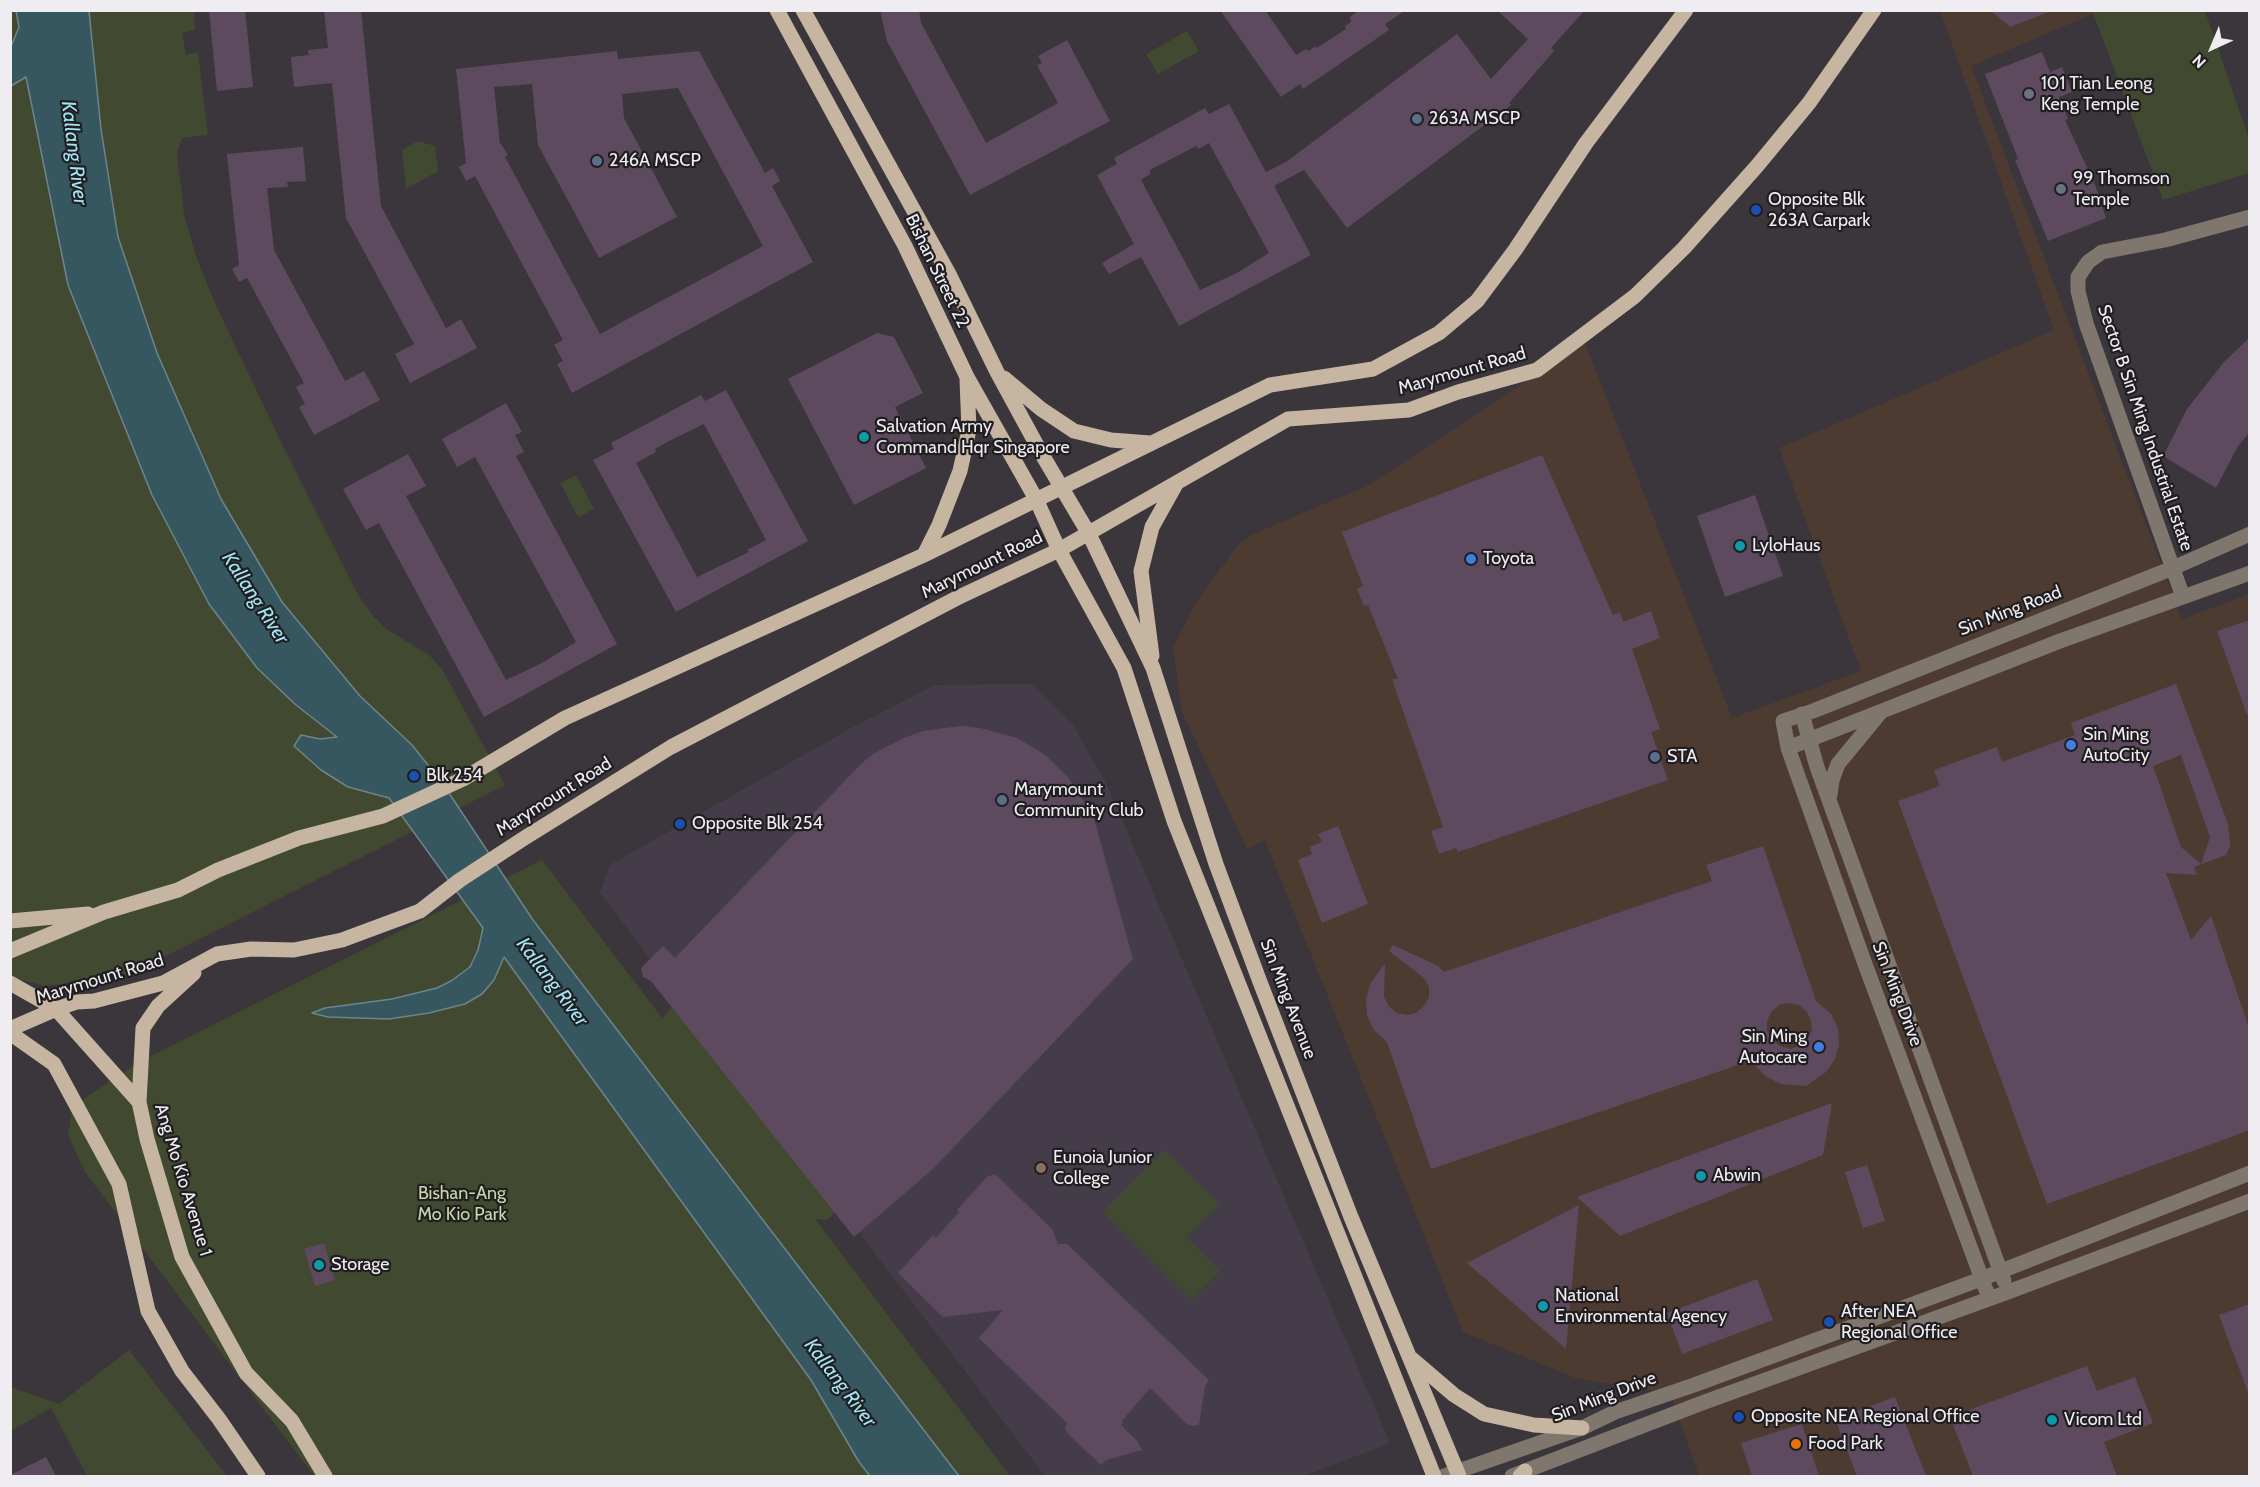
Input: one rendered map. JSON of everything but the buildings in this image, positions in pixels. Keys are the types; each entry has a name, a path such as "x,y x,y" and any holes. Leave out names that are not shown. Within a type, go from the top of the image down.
{"main road":[{"name":"Bishan Street 22","path":"777,10 905,246 967,377 1036,500 1059,550"},
{"name":"Bishan Street 22","path":"803,10 950,276 997,372 1089,534"},
{"name":"Marymount Road","path":"10,951 104,912 178,890 218,870 299,838 383,816 463,779 565,718 924,555 1270,385 1373,369 1439,333 1477,301 1515,250 1586,143 1686,10"},
{"name":"Marymount Road","path":"10,1031 56,1009 163,983 217,954 251,949 294,950 342,939 420,911 460,880 671,747 957,598 1059,550 1288,419 1409,410 1458,392 1537,370 1635,296 1684,248 1809,103 1874,10"},
{"path":"997,372 1041,409 1074,431 1111,440 1150,443"},
{"path":"924,555 939,525 960,471 969,429 967,377"},
{"path":"1153,668 1141,571 1152,527 1176,484"},
{"name":"Sin Ming Avenue","path":"1089,534 1153,668 1219,873 1453,1475"},
{"path":"1059,550 1124,668 1174,821 1434,1476"},
{"path":"10,921 104,912"},
{"path":"139,1102 143,1028 159,1006 217,954"},
{"name":"Ang Mo Kio Avenue 1","path":"10,983 56,1009 139,1102 147,1139 182,1257 246,1373 292,1421 325,1476"},
{"path":"10,1031 54,1064 119,1184 148,1311 182,1371 219,1419 258,1476"},
{"path":"1407,1355 1454,1395 1484,1414 1534,1425 1582,1428"}],"street":[{"name":"Sector B Sin Ming Industrial Estate","path":"2183,597 2086,322 2078,291 2078,277 2088,262 2102,252 2165,240 2250,217"},
{"name":"Sin Ming Road","path":"1783,721 2173,568 2250,534"},
{"path":"1788,748 2060,641 2250,573"},
{"path":"1830,798 1832,780 1838,764 1881,711"},
{"name":"Sin Ming Drive","path":"1802,714 1809,740 2008,1292"},
{"name":"Sin Ming Drive","path":"1783,721 1788,748 1989,1298"},
{"name":"Sin Ming Drive","path":"1453,1475 1582,1428 1615,1412 1981,1279 2250,1173"},
{"path":"1519,1475 1702,1403 2250,1201"}],"shaded area":[{"path":"1940,11 2100,11 1971,66 2182,619 2249,594 2249,1476 1699,1476 1670,1393 1578,1379 1463,1332 1265,840 1247,849 1182,712 1173,647 1195,604 1237,546 1253,534 1367,486 1585,343 1732,718 1861,671 1779,448 2054,330"},
{"name":"Eunoia Junior College","path":"1031,684 1073,725 1108,787 1390,1443 1304,1476 1045,1476 600,893 610,865 853,727 935,685"}],"green space":[{"path":"2101,10 2205,11 2249,139 2249,173 2163,200 2093,13"},
{"path":"10,11 194,11 195,30 182,33 186,54 198,53 208,135 182,138 177,153 184,214 196,256 214,301 281,442 357,593 373,616 388,630 429,655 442,669 505,785 128,975 45,986 10,977"},
{"path":"1187,31 1199,51 1158,74 1146,54"},
{"path":"418,141 435,146 438,171 406,189 402,150"},
{"path":"576,475 594,509 578,517 560,483"},
{"name":"Bishan-Ang Mo Kio Park","path":"892,767 1096,936 827,1220 815,1219 1010,1476 314,1476 85,1172 68,1135 73,1106 141,1061 542,860 662,1018"},
{"path":"1164,1150 1219,1204 1186,1237 1220,1271 1192,1300 1103,1212"},
{"path":"129,1350 227,1476 87,1476 51,1408 11,1431 11,1387 59,1404"}],"water":[{"name":"Kallang River","path":"16,11 89,11 101,129 118,237 157,353 221,499 282,602 360,696 412,745 443,784 533,920 959,1476 870,1476 859,1462 811,1380 504,957 494,980 482,994 465,1004 429,1013 389,1019 328,1017 312,1013 325,1008 392,999 437,988 470,967 478,950 483,928 389,798 348,787 321,770 294,746 301,735 320,739 337,737 296,705 257,668 209,604 152,495 68,285 26,77 11,86 10,49 19,27"}],"place":[{"name":"101 Tian Leong Keng Temple","path":"2029,94"},
{"name":"263A MSCP","path":"1417,119"},
{"name":"246A MSCP","path":"597,161"},
{"name":"99 Thomson Temple","path":"2061,189"},
{"name":"Opposite Blk 263A Carpark","path":"1756,210"},
{"name":"Salvation Army Command Hqr Singapore","path":"864,437"},
{"name":"LyloHaus","path":"1740,546"},
{"name":"Toyota","path":"1471,559"},
{"name":"Sin Ming AutoCity","path":"2071,745"},
{"name":"STA","path":"1655,757"},
{"name":"Blk 254","path":"414,776"},
{"name":"Marymount Community Club","path":"1002,800"},
{"name":"Opposite Blk 254","path":"680,824"},
{"name":"Sin Ming Autocare","path":"1819,1047"},
{"name":"Eunoia Junior College","path":"1041,1168"},
{"name":"Abwin","path":"1701,1176"},
{"name":"Storage","path":"319,1265"},
{"name":"National Environmental Agency","path":"1543,1306"},
{"name":"After NEA Regional Office","path":"1829,1322"},
{"name":"Opposite NEA Regional Office","path":"1739,1417"},
{"name":"Vicom Ltd","path":"2052,1420"},
{"name":"Food Park","path":"1796,1444"}]}
